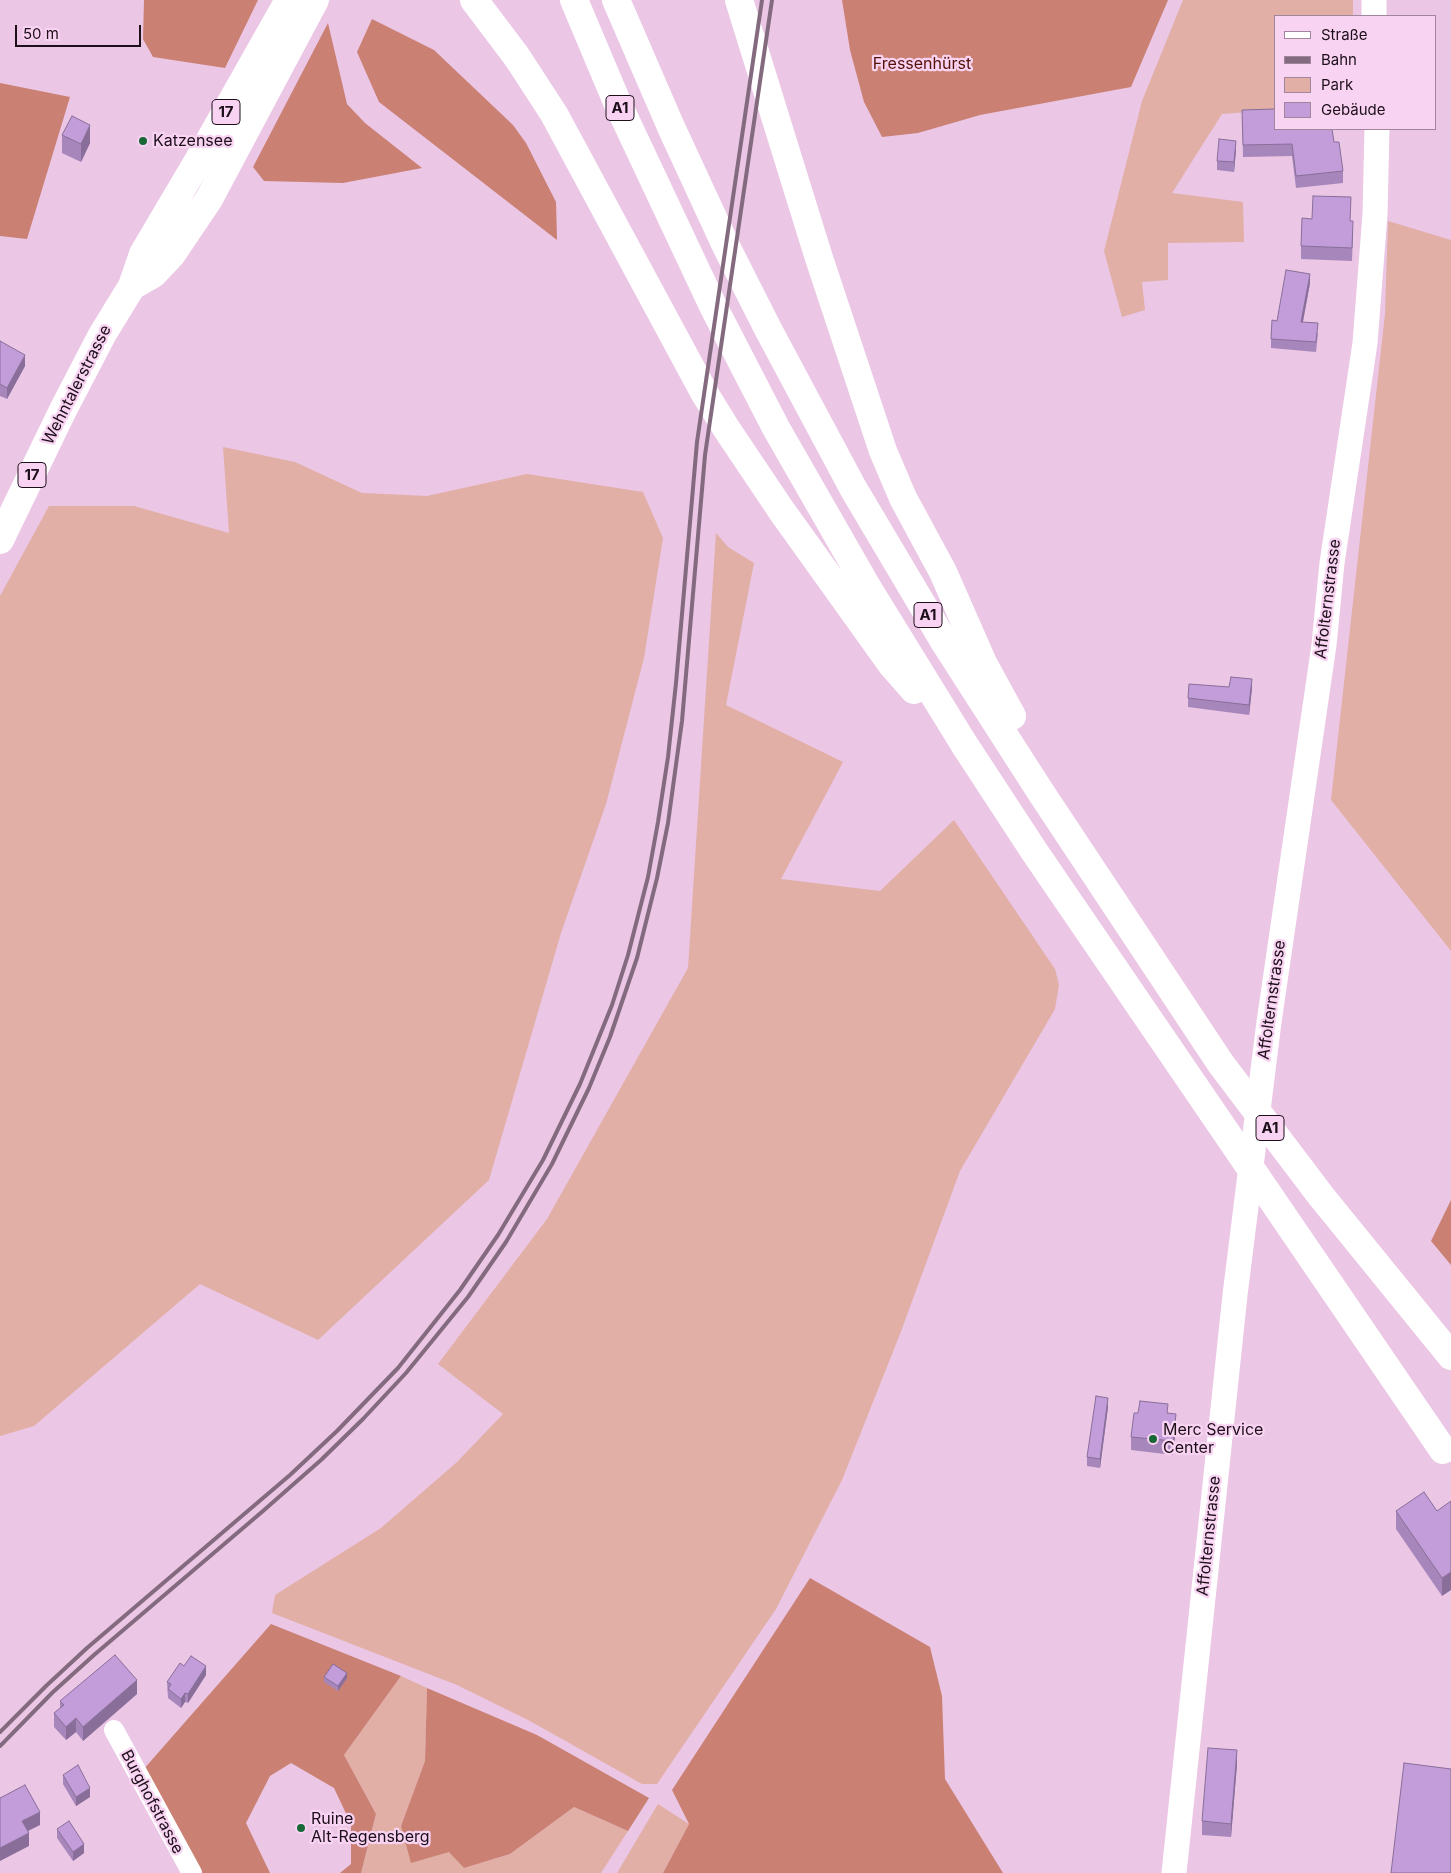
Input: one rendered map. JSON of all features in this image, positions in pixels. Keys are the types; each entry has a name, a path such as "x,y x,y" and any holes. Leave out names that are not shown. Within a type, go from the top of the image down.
{"main road":[{"name":"Wehntalerstrasse","path":"0,540 80,377 109,322 132,286 144,254 289,0"},
{"name":"Wehntalerstrasse","path":"132,286 153,274 172,254 210,199 315,0"},
{"path":"474,0 513,51 554,114 706,394 749,463 892,665 964,744"},
{"name":"A1","path":"574,0 617,102 669,215 759,395 820,507 866,585 964,744 1034,851 1443,1450"},
{"name":"A1","path":"616,0 727,248 768,330 810,409 908,581 1024,766 1221,1064 1322,1196 1451,1356"},
{"path":"740,0 818,255 882,451 903,498 943,572 983,663 1030,750 1079,829 1105,889"}],"street":[{"path":"1374,0 1374,15"},
{"name":"Affolternstrasse","path":"1174,1873 1244,1224 1269,1022 1324,645 1332,563 1365,343 1375,214 1377,130"},
{"name":"Burghofstrasse","path":"114,1730 192,1873"}],"green space":[{"path":"144,0 258,0 225,68 153,57 143,39"},
{"name":"Fressenhürst","path":"842,0 1168,0 1131,87 980,115 918,133 882,137 864,102 850,50"},
{"path":"1183,0 1353,0 1353,15 1274,15 1274,110 1222,114 1172,193 1243,202 1244,242 1168,243 1168,280 1142,282 1145,310 1122,317 1104,251 1142,101"},
{"path":"372,19 434,50 513,125 526,143 556,202 557,240 379,102 357,52"},
{"path":"328,23 347,104 365,123 422,168 343,183 264,181 253,167"},
{"path":"0,83 70,97 27,239 0,236"},
{"path":"1388,221 1451,240 1451,951 1331,800 1385,314"},
{"path":"223,447 295,462 362,493 427,496 527,474 643,492 663,538 644,658 606,804 561,933 489,1180 318,1340 200,1284 34,1426 0,1436 0,596 49,506 134,506 229,533"},
{"path":"716,533 728,547 754,563 726,705 843,762 781,879 880,891 954,820 1055,969 1059,985 1055,1009 960,1171 900,1334 842,1480 776,1609 657,1784 642,1784 530,1721 457,1685 272,1613 275,1595 381,1528 457,1462 503,1414 438,1364 547,1219 688,968"},
{"path":"1451,1200 1451,1265 1431,1241"},
{"path":"810,1578 930,1647 942,1696 945,1779 1003,1873 663,1873 689,1824 672,1790"},
{"path":"271,1624 401,1676 344,1755 376,1814 361,1873 340,1873 351,1864 351,1824 334,1788 291,1763 270,1776 246,1823 270,1873 200,1873 143,1770"},
{"path":"401,1676 427,1688 425,1761 401,1826 450,1852 464,1868 510,1854 574,1807 628,1831 601,1873 361,1873 376,1814 344,1755"},
{"path":"427,1688 537,1735 649,1798 628,1831 574,1807 510,1854 464,1868 449,1852 411,1863 401,1826 425,1761"},
{"path":"658,1804 689,1824 663,1873 617,1873"}],"building":[{"path":"1274,109 1274,130 1332,130 1334,142 1339,142 1343,171 1296,176 1292,144 1243,145 1242,110"},
{"path":"72,116 90,125 81,144 62,135"},
{"path":"1219,139 1236,141 1234,162 1217,161"},
{"path":"1313,196 1351,197 1350,221 1353,221 1352,248 1301,246 1302,218 1312,219"},
{"path":"1286,270 1310,274 1301,322 1318,323 1316,342 1271,339 1272,320 1277,321"},
{"path":"0,341 25,355 7,388 0,384"},
{"path":"1231,677 1252,679 1249,705 1188,698 1189,684 1229,687"},
{"path":"1096,1396 1108,1398 1100,1459 1087,1457"},
{"path":"1140,1401 1168,1404 1167,1413 1176,1414 1173,1441 1131,1437 1134,1413 1138,1413"},
{"path":"1424,1492 1437,1511 1451,1501 1451,1572 1442,1578 1396,1511"},
{"path":"115,1655 137,1680 83,1727 76,1718 66,1727 54,1713 64,1705 60,1701"},
{"path":"191,1656 206,1666 188,1694 185,1693 181,1699 168,1689 171,1684 167,1682 180,1663 184,1666"},
{"path":"333,1664 347,1673 338,1686 324,1677"},
{"path":"1208,1748 1237,1750 1231,1824 1202,1821"},
{"path":"1404,1763 1451,1769 1451,1873 1391,1873"},
{"path":"78,1765 90,1788 76,1797 63,1775"},
{"path":"25,1785 40,1812 22,1821 29,1833 0,1848 0,1798"},
{"path":"69,1821 84,1844 73,1852 57,1829"}],"railway":[{"path":"0,1732 87,1648 290,1475 337,1431 398,1368 460,1290 498,1235 543,1160 580,1084 612,1005 628,955 648,877 658,822 668,757 676,683 697,442 762,0"},
{"path":"0,1746 53,1692 94,1655 321,1460 406,1373 468,1297 506,1242 552,1164 589,1088 610,1037 637,958 657,878 668,823 682,721 705,455 772,0"}],"place":[{"name":"Katzensee","path":"143,141"},
{"name":"Merc Service Center","path":"1153,1439"},
{"name":"Ruine Alt-Regensberg","path":"301,1828"}]}
